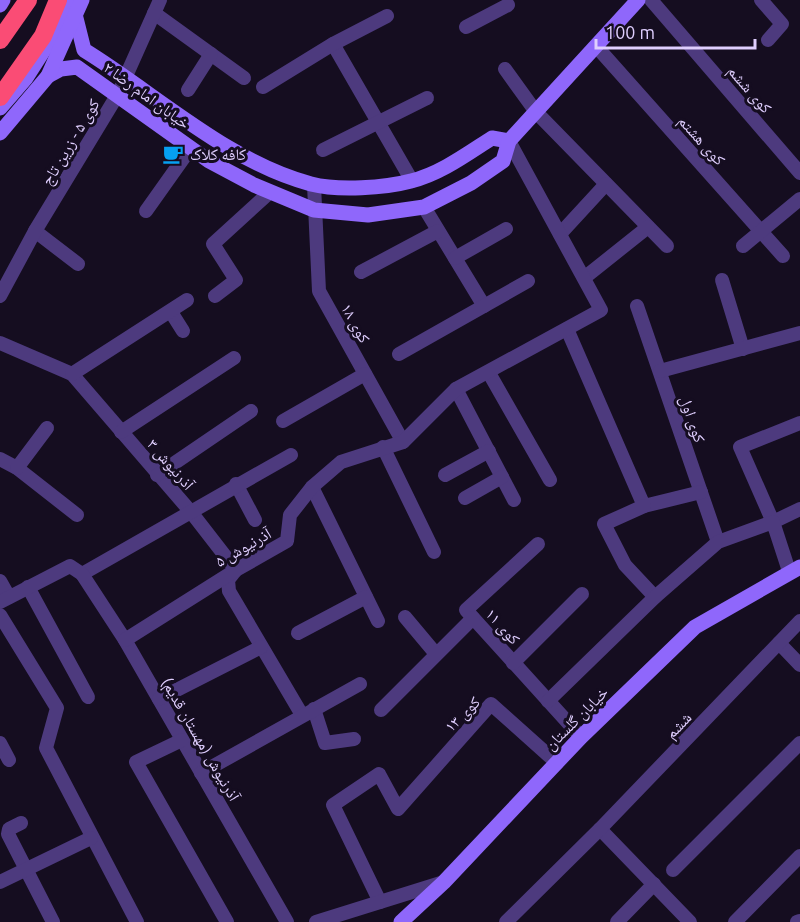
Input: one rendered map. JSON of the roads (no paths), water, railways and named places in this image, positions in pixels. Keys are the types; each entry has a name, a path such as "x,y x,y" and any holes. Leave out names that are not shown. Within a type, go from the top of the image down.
{"highway":[{"path":"0,40 28,0"},
{"path":"0,76 57,0"},
{"path":"0,97 43,36 57,0"}],"street":[{"path":"0,5 3,0"},
{"path":"0,108 26,78 75,0"},
{"path":"0,133 48,76 76,18 82,0"},
{"name":"کوی ششم","path":"651,0 800,173"},
{"path":"761,0 782,24 768,40"},
{"name":"خیابان امام رضا ۲","path":"48,76 61,69 77,67 118,94 190,149 270,192 314,210 368,215 424,207 471,183 503,161 509,141 636,1"},
{"path":"466,27 509,6"},
{"path":"157,7 211,54 244,78"},
{"name":"کوی ۵ - زرین تاج","path":"0,296 35,231 118,94 157,7"},
{"path":"263,87 333,44 387,16"},
{"name":"خیابان امام رضا ۲","path":"76,18 84,50 126,76 204,134 284,175 314,185 367,187 412,181 456,161 492,138 509,141"},
{"path":"333,44 412,181"},
{"name":"کوی هشتم","path":"596,46 783,256"},
{"path":"188,90 211,54"},
{"path":"505,69 536,112 606,184 633,203 652,230 667,246"},
{"path":"323,150 427,98"},
{"path":"403,442 456,389 601,310 509,141"},
{"path":"146,211 190,149"},
{"path":"560,234 606,184"},
{"name":"کوی ۱۸","path":"314,185 319,291 403,442"},
{"path":"215,296 237,280 213,244 270,192"},
{"path":"743,246 800,199"},
{"path":"424,207 484,306"},
{"path":"584,278 652,230 666,224"},
{"path":"455,258 506,229"},
{"path":"35,231 78,264"},
{"path":"361,272 438,231"},
{"path":"722,280 743,349"},
{"path":"399,354 528,281"},
{"path":"72,374 187,300"},
{"name":"کوی اول","path":"637,306 718,542"},
{"path":"171,312 183,331"},
{"path":"567,329 644,506"},
{"path":"660,371 800,333"},
{"name":"آذرنیوش ۳","path":"0,343 72,374 191,512 236,570"},
{"path":"121,432 234,358"},
{"path":"489,373 550,480"},
{"path":"283,421 365,374"},
{"path":"456,389 514,500"},
{"path":"157,475 251,411"},
{"path":"794,569 740,447 800,423"},
{"path":"17,468 47,428"},
{"name":"آذرنیوش ۵","path":"125,640 236,570 287,541 290,515 312,487 341,462 403,442"},
{"path":"383,447 434,552"},
{"path":"445,475 489,451"},
{"path":"0,580 5,599 70,567 82,574 236,484 291,455"},
{"path":"0,459 17,468 77,515"},
{"path":"465,498 502,477"},
{"path":"236,484 255,520"},
{"path":"312,487 378,621"},
{"path":"655,597 625,565 603,524 644,506 701,492"},
{"path":"548,700 655,597 718,542 773,522 800,509"},
{"name":"کوی ۱۱","path":"538,544 466,610 581,737"},
{"name":"خیابان گلستان","path":"401,922 444,882 581,737 695,627 794,569"},
{"path":"236,570 228,580 229,591 261,647 308,712 325,743 354,739"},
{"name":"آذرنیوش (مهستان قدیم)","path":"82,574 125,640 287,922"},
{"path":"28,587 88,697"},
{"path":"513,663 582,594"},
{"path":"298,633 366,597"},
{"path":"0,615 57,708 46,748 91,838 137,922"},
{"path":"405,617 436,654"},
{"path":"381,710 473,618"},
{"name":"ششم","path":"506,922 600,829 800,621"},
{"path":"779,643 800,665"},
{"path":"159,699 261,647"},
{"path":"201,772 360,684"},
{"name":"کوی ۱۳","path":"380,902 333,805 379,774 398,809 491,704 557,763"},
{"path":"182,740 136,762 227,922"},
{"path":"0,742 9,760"},
{"path":"673,870 800,743"},
{"path":"21,823 8,831 52,922"},
{"path":"600,829 690,922"},
{"path":"0,882 91,838"},
{"path":"735,922 800,856"},
{"path":"316,922 444,882"},
{"path":"617,922 654,884"}],"place":[{"name":"کافه کلاک","path":"173,154"}]}
